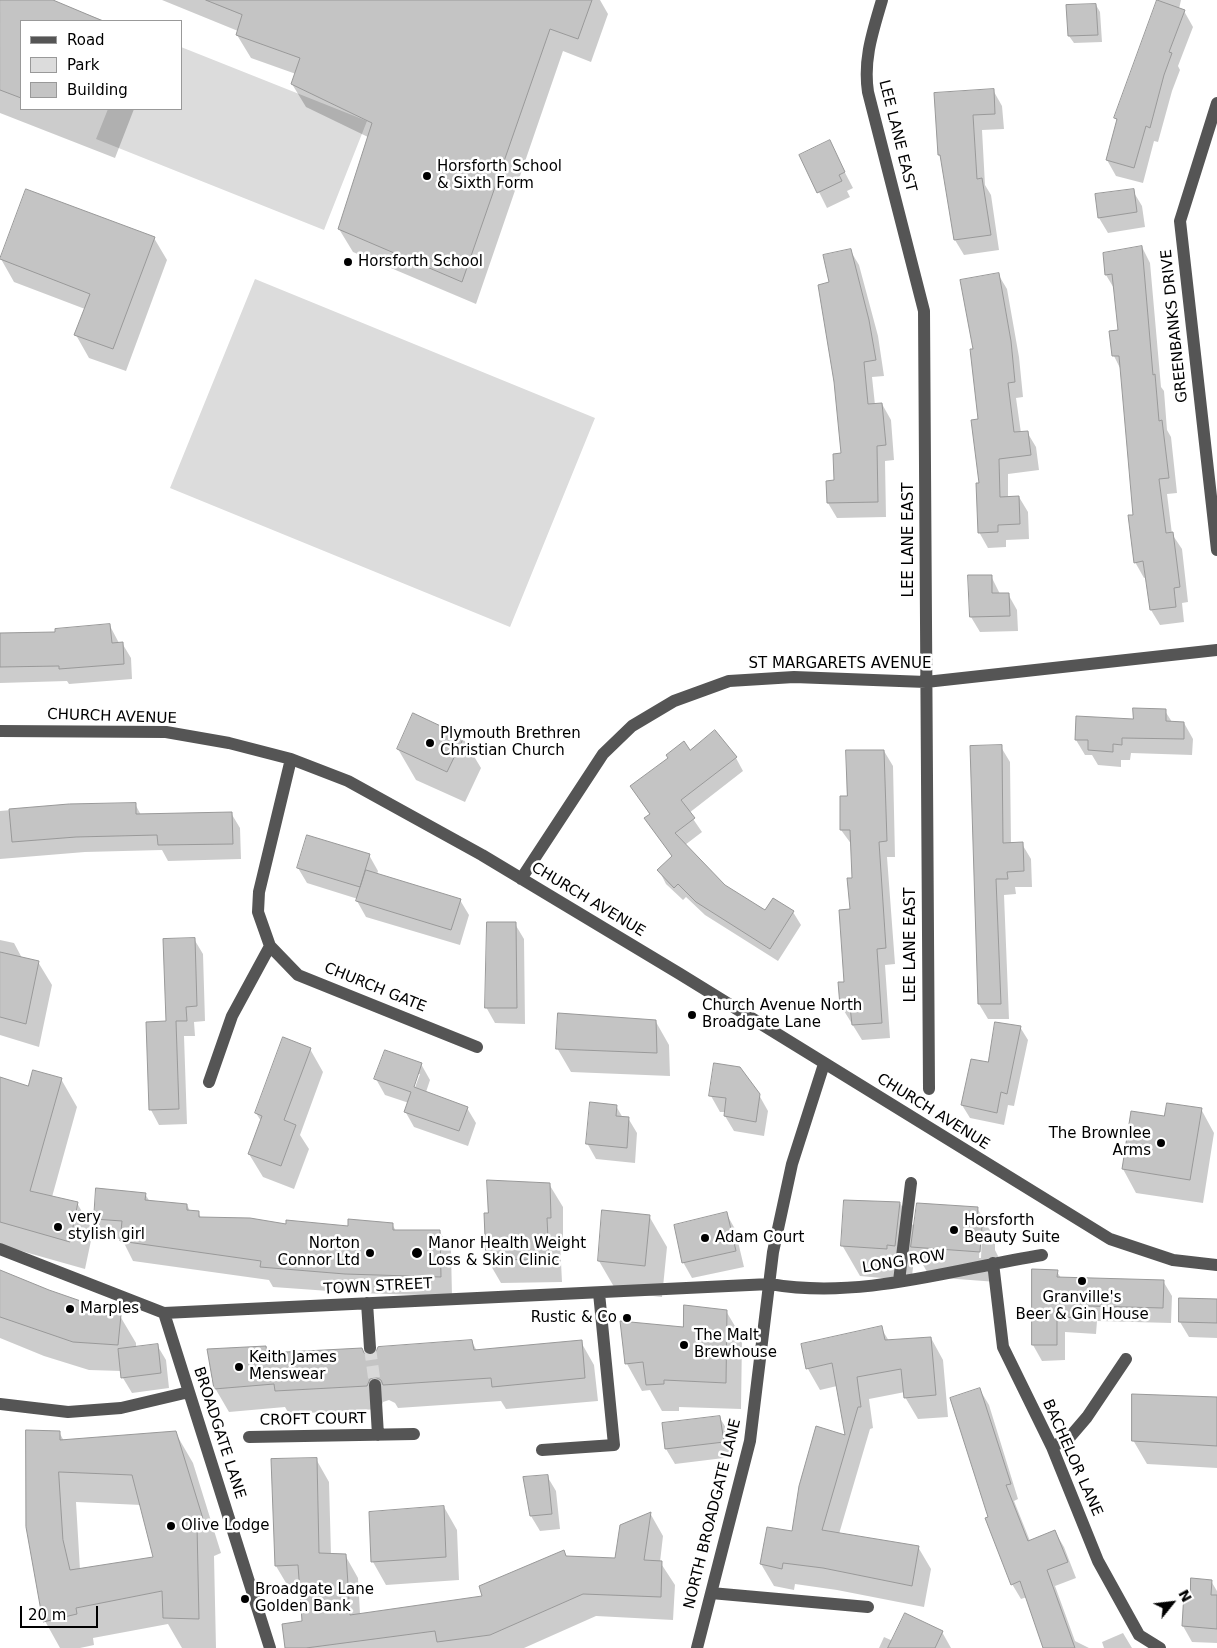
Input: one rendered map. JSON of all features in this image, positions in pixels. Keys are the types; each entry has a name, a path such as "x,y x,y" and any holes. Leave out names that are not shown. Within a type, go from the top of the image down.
{"street":[{"name":"LEE LANE EAST","path":"882,0 867,52 865,73 868,92 924,311 929,1089"},
{"name":"GREENBANKS DRIVE","path":"1217,103 1180,221 1217,550"},
{"name":"ST MARGARETS AVENUE","path":"521,879 603,754 632,726 674,701 729,681 794,678 926,682 1217,650"},
{"name":"CHURCH AVENUE","path":"0,731 166,732 229,743 291,759 348,781 521,879 1110,1239 1173,1260 1217,1265"},
{"name":"CHURCH GATE","path":"291,759 259,892 258,912 270,946 298,975 478,1047"},
{"path":"209,1082 232,1016 270,946"},
{"name":"NORTH BROADGATE LANE","path":"697,1648 719,1556 750,1441 773,1252 792,1164 824,1064"},
{"path":"899,1281 911,1183"},
{"name":"TOWN STREET","path":"0,1249 164,1314 770,1284"},
{"name":"LONG ROW","path":"770,1284 790,1288 836,1289 899,1281 1042,1255"},
{"name":"BACHELOR LANE","path":"993,1263 1003,1347 1052,1447 1098,1560 1139,1635 1160,1648"},
{"path":"542,1450 614,1445 599,1292"},
{"path":"367,1303 370,1348"},
{"name":"BROADGATE LANE","path":"164,1314 270,1648"},
{"path":"1052,1447 1070,1438 1087,1417 1126,1358"},
{"name":"CROFT COURT","path":"375,1386 378,1435"},
{"path":"0,1404 68,1412 122,1408 189,1392"},
{"name":"CROFT COURT","path":"249,1437 414,1434"},
{"path":"711,1594 868,1607"}],"green space":[{"path":"182,47 367,121 324,230 96,139 108,110 182,110"},
{"path":"255,279 595,418 510,627 170,488"}],"building":[{"path":"0,0 53,0 101,20 20,20 20,98 0,90"},
{"name":"Horsforth School & Sixth Form","path":"206,0 592,0 578,39 550,29 462,282 338,229 372,123 291,84 300,58 236,35 242,15"},
{"path":"1157,0 1185,10 1169,52 1172,53 1150,128 1146,126 1134,168 1106,160 1117,119 1114,118"},
{"path":"1096,4 1098,35 1068,36 1066,5"},
{"path":"994,89 995,114 973,115 977,179 982,178 991,235 954,240 940,155 938,155 934,93"},
{"path":"830,140 845,172 839,175 842,181 817,193 799,155"},
{"path":"26,189 155,237 113,349 74,335 90,294 0,259"},
{"path":"1134,189 1137,212 1098,218 1095,194"},
{"path":"1142,246 1153,375 1155,374 1159,421 1162,420 1169,478 1159,479 1166,533 1173,532 1180,587 1174,588 1176,607 1150,610 1143,561 1134,563 1128,515 1133,515 1119,356 1112,356 1109,331 1118,330 1112,274 1105,275 1103,253"},
{"path":"851,249 869,320 876,360 864,362 868,404 882,403 886,445 877,446 878,502 827,503 826,481 834,480 833,454 841,453 834,382 818,285 829,282 823,255"},
{"path":"999,273 1011,341 1015,382 1008,383 1014,432 1028,431 1031,455 999,459 1000,497 1019,496 1020,524 998,525 998,532 978,533 976,483 979,483 971,420 978,419 970,349 973,349 960,280"},
{"path":"968,575 992,575 992,593 1009,593 1010,616 970,617"},
{"path":"110,624 112,643 123,642 124,664 59,669 59,666 0,667 0,633 55,632 55,629"},
{"path":"1133,708 1166,709 1166,721 1184,722 1184,739 1122,738 1122,745 1113,744 1113,752 1088,750 1088,740 1075,740 1076,716 1133,719"},
{"name":"Plymouth Brethren Christian Church","path":"413,713 464,737 447,772 397,749"},
{"path":"715,730 737,757 681,800 695,818 675,833 725,885 765,910 773,898 794,911 770,949 696,902 678,884 674,888 657,870 672,856 644,818 650,814 630,786 668,758 666,755 684,741 690,750"},
{"path":"1002,745 1003,843 1023,842 1024,871 1007,872 1008,879 996,879 1001,1004 978,1004 970,746"},
{"path":"846,750 884,750 887,841 879,842 886,948 877,949 882,1023 852,1025 850,1006 840,1006 838,982 844,982 839,910 850,909 847,878 852,878 850,830 840,830 840,796 847,796"},
{"path":"136,803 136,814 232,812 233,844 158,845 157,835 76,837 12,842 9,809 69,804"},
{"path":"307,835 370,854 360,887 297,868"},
{"path":"366,870 461,899 451,930 356,901"},
{"path":"487,922 516,922 517,1008 485,1008"},
{"path":"195,938 197,1006 186,1007 187,1021 176,1021 179,1109 149,1110 146,1022 166,1021 163,939"},
{"path":"0,952 39,961 26,1024 0,1017"},
{"path":"558,1013 656,1020 657,1053 556,1049"},
{"path":"995,1022 1021,1026 1007,1094 1001,1092 997,1113 961,1105 971,1059 988,1062"},
{"path":"283,1037 311,1048 284,1120 296,1125 281,1166 248,1154 262,1116 255,1113"},
{"path":"385,1050 422,1063 414,1087 468,1107 459,1131 404,1112 411,1092 374,1079"},
{"path":"714,1063 740,1067 760,1094 756,1122 724,1116 726,1098 709,1096"},
{"path":"33,1070 62,1078 30,1191 78,1202 70,1242 0,1222 0,1077 28,1086"},
{"path":"590,1102 617,1105 616,1116 629,1117 627,1148 586,1144"},
{"name":"The Brownlee Arms","path":"1167,1103 1202,1108 1190,1180 1122,1169 1131,1111 1164,1116"},
{"path":"487,1180 550,1183 551,1218 547,1218 549,1259 486,1260 484,1213 488,1213"},
{"path":"96,1188 146,1193 145,1200 187,1204 187,1210 199,1211 199,1217 250,1218 286,1224 286,1220 348,1226 348,1219 393,1223 393,1230 440,1230 441,1277 345,1274 260,1267 261,1261 120,1241 122,1221 94,1219"},
{"path":"844,1200 900,1202 895,1246 887,1245 887,1249 841,1246"},
{"path":"917,1203 978,1207 977,1226 982,1226 980,1252 911,1247"},
{"path":"602,1210 650,1215 645,1266 598,1261"},
{"name":"Adam Court","path":"727,1212 736,1251 682,1263 674,1225"},
{"path":"1032,1269 1058,1270 1057,1277 1164,1280 1163,1308 1088,1306 1088,1318 1057,1317 1057,1345 1032,1345"},
{"path":"0,1270 49,1290 121,1315 118,1345 73,1342 0,1317"},
{"path":"1179,1298 1217,1299 1217,1323 1179,1322"},
{"name":"The Malt Brewhouse","path":"684,1305 727,1310 726,1383 664,1380 664,1384 646,1385 643,1362 625,1364 620,1321 683,1327"},
{"path":"882,1326 885,1340 931,1337 936,1395 904,1398 901,1369 857,1377 861,1407 858,1407 822,1530 919,1546 912,1586 823,1568 783,1563 782,1569 760,1564 767,1527 792,1531 799,1486 816,1426 845,1435 832,1363 806,1369 801,1344"},
{"path":"472,1340 474,1350 582,1340 585,1378 492,1387 491,1378 383,1385 381,1380 375,1377 370,1379 367,1386 275,1391 274,1384 214,1389 207,1349 266,1346 267,1353 362,1348 364,1353 370,1356 375,1354 378,1347"},
{"path":"158,1344 161,1373 121,1378 118,1349"},
{"path":"980,1388 1011,1484 1006,1485 1028,1541 1055,1530 1068,1562 1047,1570 1075,1648 1043,1648 1020,1581 1011,1585 985,1518 988,1517 950,1398"},
{"path":"1132,1394 1217,1397 1217,1446 1132,1441"},
{"path":"720,1416 724,1442 665,1449 662,1423"},
{"name":"Olive Lodge","path":"26,1430 60,1431 60,1440 176,1431 204,1522 197,1525 199,1619 163,1618 162,1591 76,1608 77,1614 43,1622 26,1527","holes":["59,1472 132,1475 153,1557 70,1570 63,1540"]},
{"path":"317,1458 319,1553 346,1554 350,1615 482,1596 479,1586 564,1550 566,1556 615,1558 620,1525 651,1512 644,1560 662,1561 661,1597 583,1594 490,1635 437,1642 435,1631 306,1648 285,1648 282,1624 302,1621 298,1565 275,1566 271,1459"},
{"path":"548,1475 552,1514 530,1516 523,1477"},
{"path":"444,1506 446,1557 371,1562 369,1512"},
{"path":"1191,1578 1212,1580 1211,1595 1217,1595 1217,1629 1182,1626 1184,1592 1190,1592"},
{"path":"905,1613 943,1631 935,1648 888,1648"}],"tunnel":[{"path":"370,1348 375,1385"}],"place":[{"name":"Horsforth School & Sixth Form","path":"427,176"},
{"name":"Horsforth School","path":"348,262"},
{"name":"Plymouth Brethren Christian Church","path":"430,743"},
{"name":"Church Avenue North Broadgate Lane","path":"692,1015"},
{"name":"The Brownlee Arms","path":"1161,1143"},
{"name":"very stylish girl","path":"58,1227"},
{"name":"Horsforth Beauty Suite","path":"954,1230"},
{"name":"Adam Court","path":"705,1238"},
{"name":"Norton Connor Ltd","path":"370,1253"},
{"name":"Manor Health Weight Loss & Skin Clinic","path":"417,1253"},
{"name":"Granville's Beer & Gin House","path":"1082,1281"},
{"name":"Marples","path":"70,1309"},
{"name":"Rustic & Co","path":"627,1318"},
{"name":"The Malt Brewhouse","path":"684,1345"},
{"name":"Keith James Menswear","path":"239,1367"},
{"name":"Olive Lodge","path":"171,1526"},
{"name":"Broadgate Lane Golden Bank","path":"245,1599"}]}
